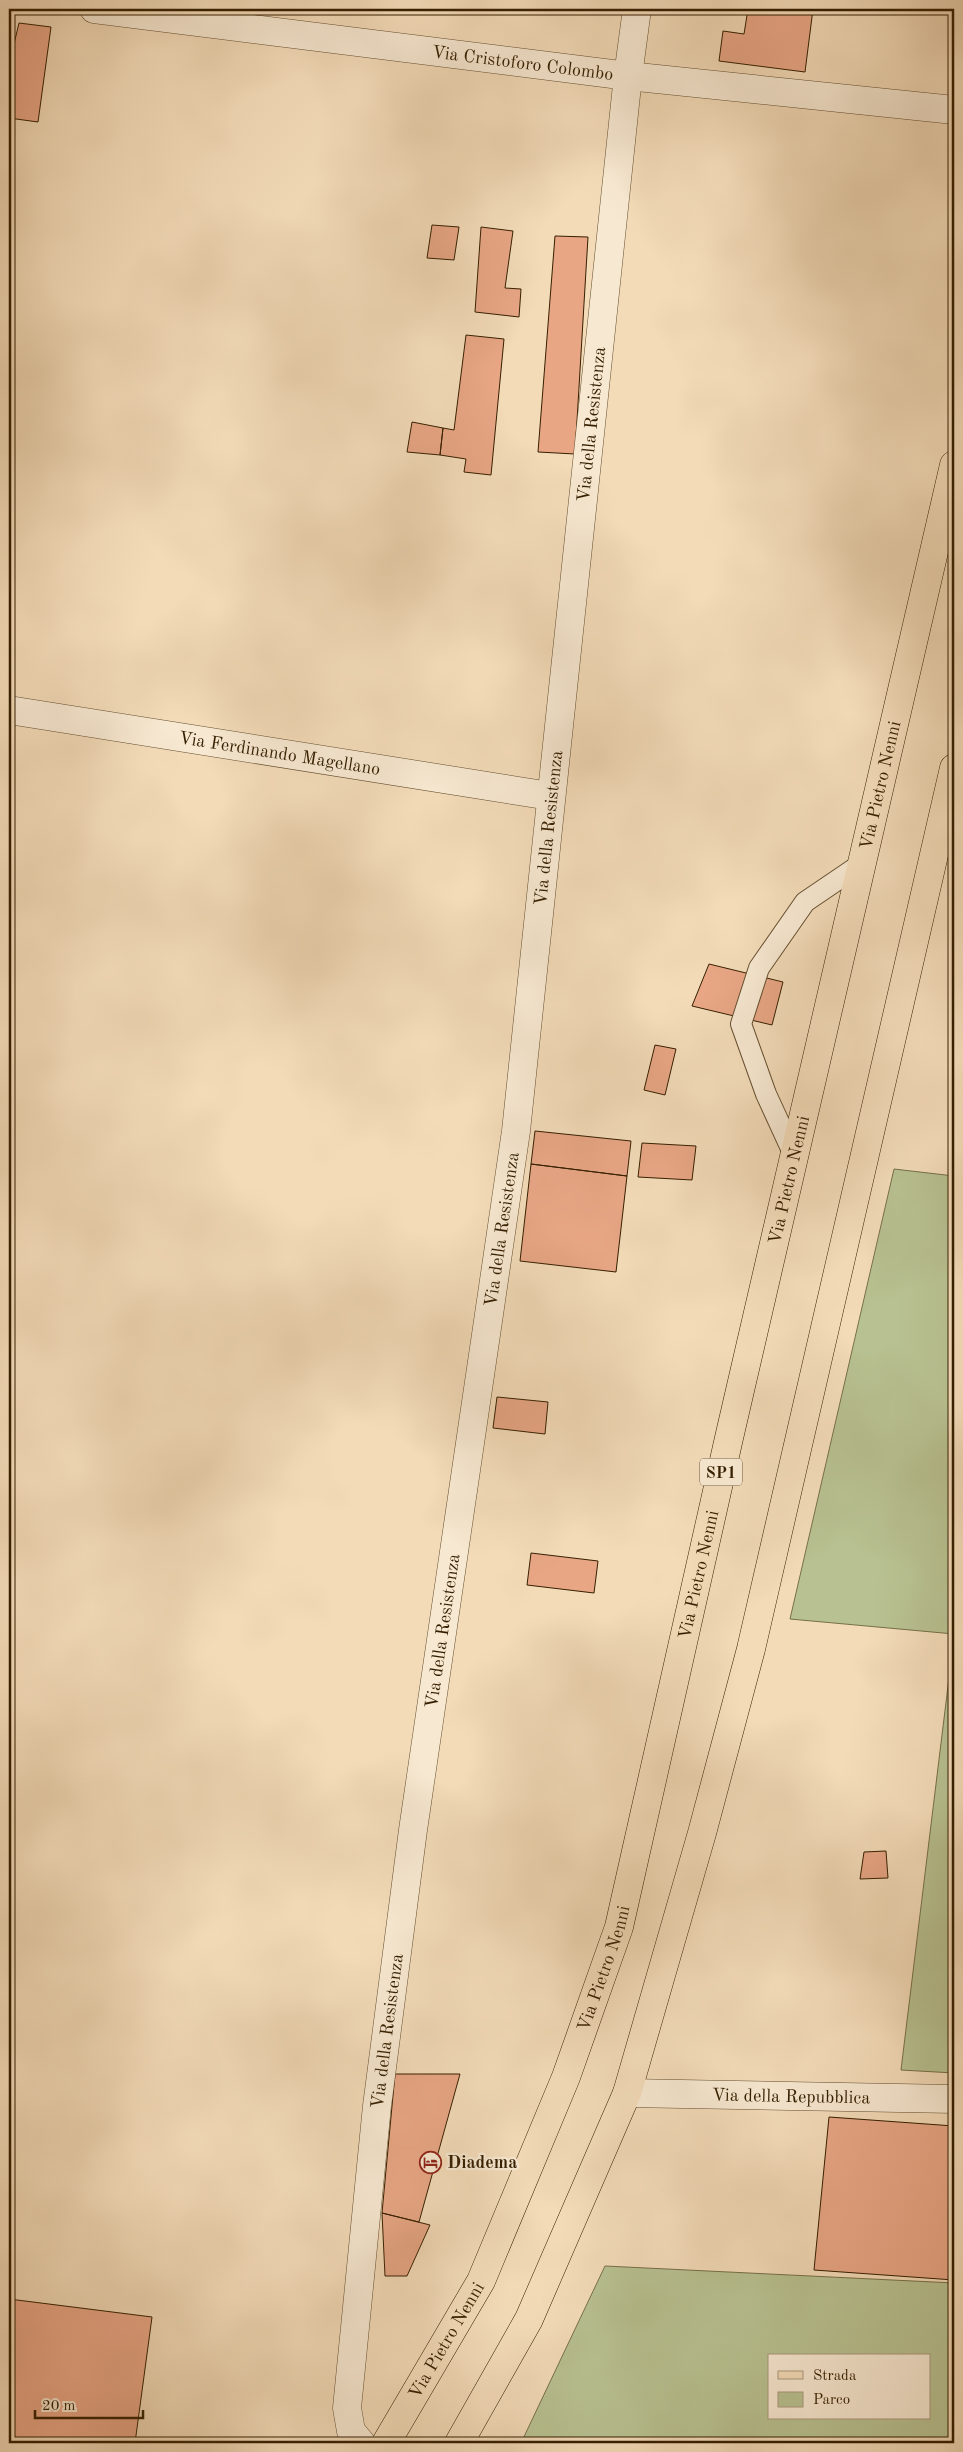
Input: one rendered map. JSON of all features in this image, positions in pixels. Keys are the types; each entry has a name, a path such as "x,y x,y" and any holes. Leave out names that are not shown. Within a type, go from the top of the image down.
{"main road":[{"name":"Via Pietro Nenni","path":"386,2443 481,2281 566,2077 619,1927 794,1155 954,465"},
{"path":"459,2443 528,2319 627,2093 702,1833 750,1649 954,768"}],"street":[{"name":"Via Cristoforo Colombo","path":"94,9 628,76 954,110"},
{"name":"Via della Resistenza","path":"361,2443 351,2431 346,2408 377,2106 413,1830 516,1131 550,796 628,76 637,9"},
{"name":"Via Ferdinando Magellano","path":"9,710 550,796"},
{"name":"Via della Repubblica","path":"627,2093 954,2099"}],"lane":[{"path":"794,1155 766,1094 741,1024 759,968 806,902 861,864"}],"green space":[{"path":"894,1169 954,1176 954,1634 790,1619"},
{"path":"954,1637 954,2073 901,2070"},
{"path":"605,2266 954,2283 954,2443 521,2443"}],"building":[{"path":"494,9 531,9 530,14"},
{"path":"748,9 813,9 805,72 719,61 723,31 744,34"},
{"path":"19,23 51,27 38,122 9,118 9,65"},
{"path":"432,225 459,227 454,260 427,258"},
{"path":"481,227 513,231 505,288 521,289 519,317 475,312"},
{"path":"555,236 588,237 575,454 538,452"},
{"path":"466,335 504,339 491,475 464,472 466,459 440,455 443,428 454,430"},
{"path":"412,422 443,428 440,455 407,452"},
{"path":"709,964 783,982 772,1025 692,1006"},
{"path":"655,1045 676,1049 665,1095 644,1090"},
{"path":"535,1131 631,1141 627,1176 531,1164"},
{"path":"642,1143 696,1146 692,1180 638,1177"},
{"path":"531,1164 627,1176 616,1272 520,1261"},
{"path":"497,1397 548,1402 545,1434 493,1428"},
{"path":"531,1553 598,1561 594,1593 527,1585"},
{"path":"886,1851 888,1878 860,1879 864,1852"},
{"path":"395,2074 460,2074 419,2222 382,2213"},
{"path":"829,2117 954,2126 954,2280 814,2270"},
{"path":"382,2213 430,2225 407,2276 385,2276"},
{"path":"9,2299 152,2317 135,2443 9,2443"}],"place":[{"name":"Diadema","path":"431,2162"}]}
